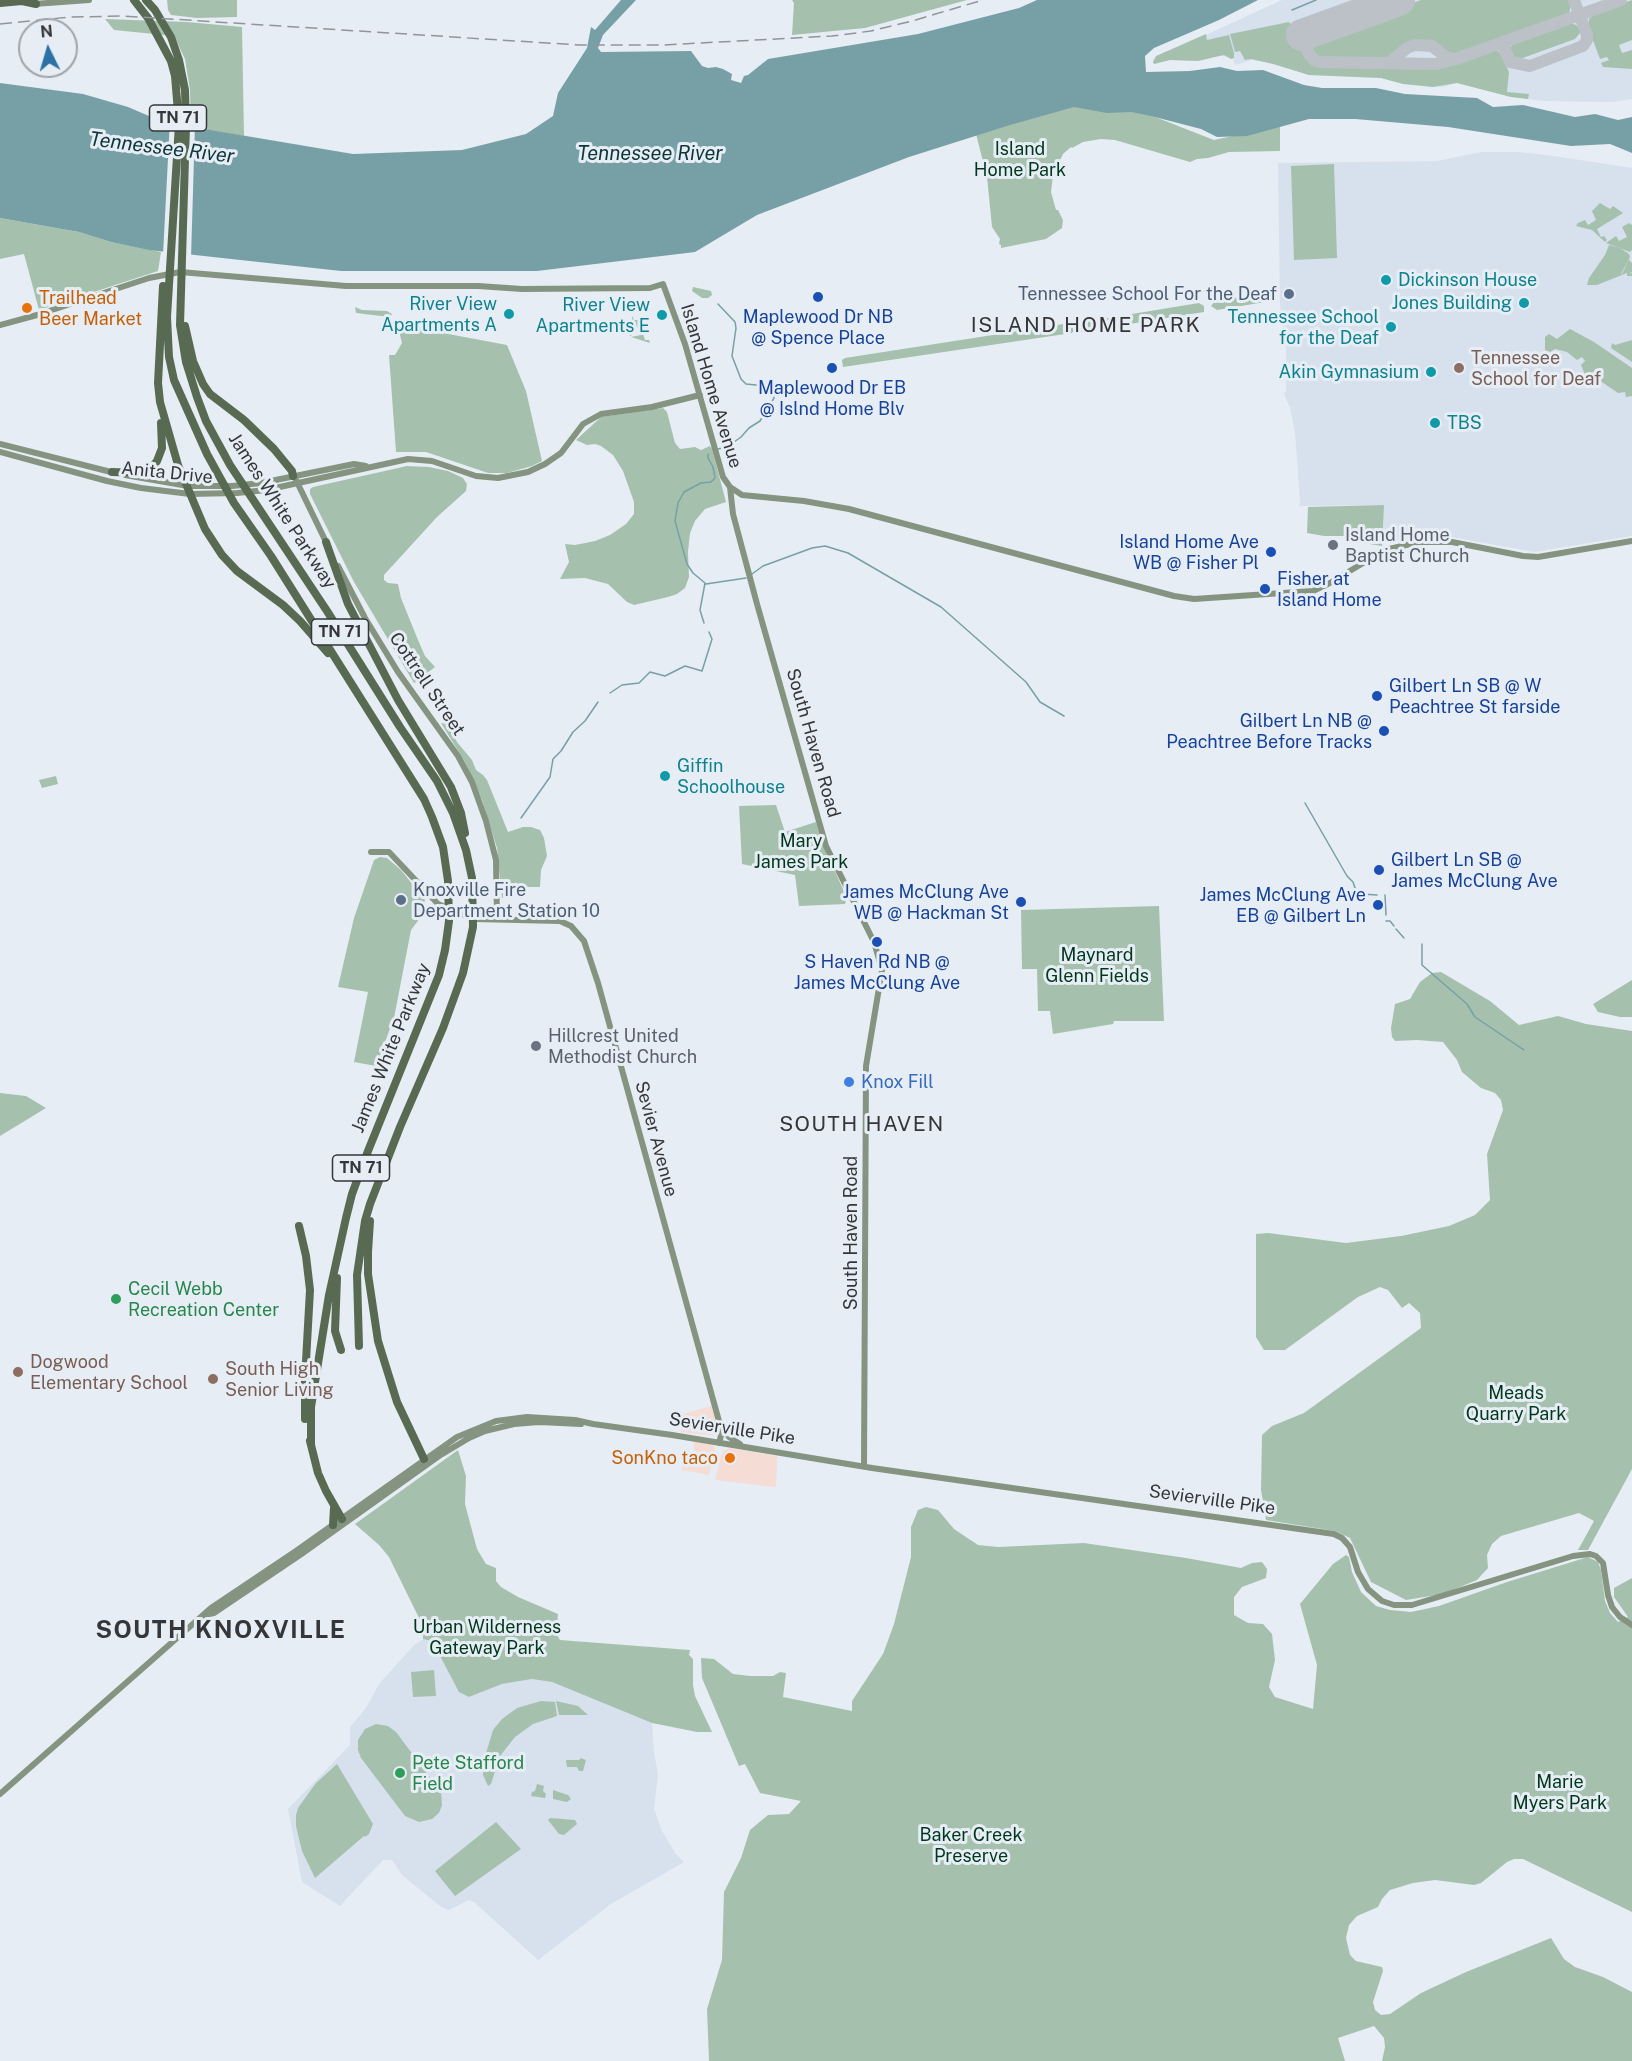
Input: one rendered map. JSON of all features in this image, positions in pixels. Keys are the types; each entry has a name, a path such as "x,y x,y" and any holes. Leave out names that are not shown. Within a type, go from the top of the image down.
{"highway":[{"name":"James White Parkway","path":"134,0 148,18 171,61 175,76 179,124 167,317 170,365 174,380 207,454 234,503 271,556 416,785 432,817 445,859 450,898 446,950 439,975 368,1151 346,1218"},
{"name":"James White Parkway","path":"146,0 155,10 171,37 179,60 185,90 186,126 180,314 189,361 206,421 230,465 437,781 453,813 466,850 472,878 473,927 466,965 380,1178"},
{"path":"0,4 22,1 36,4"},
{"path":"112,472 140,473 151,469 158,460 162,448 160,307 170,247"},
{"path":"189,361 210,394 244,420 274,449 292,471 295,479"},
{"path":"160,402 170,439 204,529 222,555 237,571 283,605 300,621 346,675"},
{"path":"326,542 348,604 368,645 451,788 468,845 472,878"},
{"path":"359,1346 356,1292 359,1253 370,1204 380,1178"},
{"path":"380,1178 372,1208 368,1252 374,1323 397,1402 426,1462"},
{"path":"340,1350 335,1331 336,1293 346,1218"},
{"path":"311,1444 311,1407 329,1296 346,1218"},
{"path":"298,1226 306,1256 309,1284 304,1393 307,1431 318,1473 335,1513 333,1526"},
{"path":"330,1499 344,1521"}],"street":[{"path":"36,4 89,0"},
{"name":"Island Home Avenue","path":"0,325 149,278 180,272 346,286 478,286 522,289 650,288 663,284 680,328 724,479 730,487 742,495 804,501 849,509 1174,596 1194,599 1313,591 1385,550 1419,542 1452,542 1538,557 1632,541"},
{"name":"Anita Drive","path":"0,444 143,480 212,494 266,490 295,479 354,464 367,466 395,460 421,459 444,464 476,476 509,476 546,464 561,453 583,424 601,414 700,395"},
{"name":"Anita Drive","path":"0,452 141,488 189,490 295,479"},
{"name":"Cottrell Street","path":"295,479 365,618 398,672 458,756 472,782 486,821 496,860 497,920"},
{"name":"South Haven Road","path":"730,487 733,514 757,604 826,846 874,942 882,970 866,1066 864,1466"},
{"name":"Sevier Avenue","path":"371,852 388,852 438,904 474,919 560,921 576,931 584,941 598,983 722,1432 719,1443"},
{"name":"Sevierville Pike","path":"203,1615 214,1613 408,1478 457,1437 496,1421 539,1417 575,1420 864,1466 1334,1534 1342,1538 1350,1547 1358,1572 1368,1589 1382,1601 1394,1605 1412,1605 1553,1562 1590,1554 1603,1563 1612,1607 1620,1617 1632,1625"},
{"name":"Sevierville Pike","path":"369,1503 413,1467 485,1431 528,1422 593,1424"},
{"path":"720,1426 729,1437 743,1446"},
{"name":"Sevierville Pike","path":"203,1615 333,1526 344,1521"},
{"path":"0,1794 203,1615"}],"shaded area":[{"path":"1282,0 1632,0 1632,99 1612,102 1545,101 1511,97 1457,83 1442,87 1403,84 1381,78 1308,75 1274,63 1252,60 1235,65 1233,58 1219,55 1198,61 1170,60 1154,64 1153,62 1153,59"},
{"name":"Tennessee School for Deaf","path":"1481,152 1519,152 1632,168 1632,536 1534,552 1440,535 1383,542 1383,505 1299,506 1295,432 1290,408 1284,394 1286,391 1286,344 1280,305 1278,163 1437,161"},
{"path":"712,1406 720,1432 718,1436 681,1432 683,1414"},
{"path":"694,1440 712,1444 714,1447 709,1475 682,1470 683,1462 688,1463 694,1458"},
{"path":"730,1448 777,1456 776,1487 715,1480 721,1456"},
{"path":"423,1639 432,1641 452,1679 469,1697 502,1684 532,1679 552,1682 652,1723 658,1774 654,1809 662,1831 675,1853 684,1862 611,1904 538,1960 474,1902 469,1900 449,1910 440,1906 402,1875 392,1860 383,1860 340,1906 302,1882 288,1809 350,1745 350,1727 366,1708 379,1684 413,1646"}],"green space":[{"path":"167,0 237,0 237,17 197,18 171,15"},
{"path":"792,0 967,0 865,28 792,35 794,3"},
{"path":"1421,0 1570,0 1571,5 1569,13 1563,17 1457,55 1450,55 1435,44 1421,42 1404,45 1393,56 1385,59 1324,58 1317,57 1312,51 1313,42 1319,37"},
{"path":"1632,0 1632,40 1619,45 1622,53 1632,50 1632,69 1603,67 1601,63 1609,60 1607,57 1600,59 1588,27 1589,19 1594,14"},
{"path":"105,19 242,27 244,136 191,127 190,90 185,59 174,36 114,30"},
{"path":"1289,22 1295,29 1306,57 1310,62 1319,66 1434,68 1498,51 1509,72 1507,92 1529,94 1528,99 1457,83 1433,87 1403,84 1381,78 1309,75 1273,64 1251,59 1245,60 1240,51 1235,52 1230,34"},
{"path":"1570,23 1580,29 1575,39 1520,59 1510,55 1510,47 1515,43"},
{"path":"1206,34 1207,40 1229,35 1234,58 1231,59 1224,55 1198,61 1170,60 1154,64 1156,56"},
{"name":"Island Home Park","path":"1080,103 1150,115 1214,140 1280,126 1280,151 1229,152 1190,162 1115,140 1101,139 1083,142 1071,147 1063,154 1053,175 1051,192 1056,210 1063,220 1062,228 1046,239 1001,248 1000,239 992,227 987,177 976,134"},
{"path":"1334,164 1337,258 1294,260 1291,166"},
{"path":"1600,203 1610,209 1613,206 1623,213 1597,229 1601,237 1604,236 1607,240 1605,242 1592,230 1576,226 1585,220 1588,225 1596,220 1592,211"},
{"path":"0,218 79,232 111,242 161,252 158,271 39,310 24,254 0,259"},
{"path":"1629,223 1632,225 1632,250 1630,252 1606,243 1616,236 1619,241 1627,237 1622,227"},
{"path":"1609,245 1629,254 1630,257 1621,274 1622,274 1628,261 1631,257 1629,260 1632,263 1632,272 1628,274 1632,273 1632,276 1627,276 1627,273 1597,285 1587,285 1589,278"},
{"path":"693,287 711,291 712,295 702,298 692,291"},
{"path":"1266,293 1272,295 1271,301 1217,310 1211,306 1215,301"},
{"path":"1199,303 1204,306 1204,312 1080,332 1077,323"},
{"path":"355,307 362,310 387,311 392,314 390,317 356,313"},
{"path":"632,316 634,320 639,320 641,317 642,320 639,321 645,340 649,340 650,343 631,337 641,335 636,325 630,336"},
{"path":"1070,323 1074,331 1072,333 843,367 842,360 845,358"},
{"path":"400,325 507,345 526,391 542,461 507,473 488,473 426,452 396,452 389,355 395,355 402,343 398,327"},
{"path":"1570,329 1632,368 1632,396 1626,397 1625,392 1618,393 1596,378 1585,375 1581,365 1585,361 1582,357 1577,360 1567,352 1555,349 1550,352 1545,350 1545,337 1549,334 1557,339"},
{"path":"1632,340 1632,362 1611,348 1612,343 1615,345"},
{"path":"663,408 667,412 675,443 680,449 695,447 701,450 710,446 726,502 705,509 695,521 690,533 689,577 685,588 668,597 634,605 627,602 608,584 585,578 560,579 569,562 565,544 575,545 595,541 610,535 626,524 634,514 634,502 623,471 613,455 601,446 587,445 576,440 601,417"},
{"path":"407,466 448,471 463,478 467,484 466,491 437,517 384,575 384,580 388,583 398,584 401,598 425,656 435,667 414,683 354,582 310,494 310,489 313,487"},
{"path":"1384,505 1382,546 1351,541 1345,536 1307,533 1308,507"},
{"path":"441,723 447,724 457,742 472,760 476,770 487,780 508,832 523,827 540,830 547,856 541,870 540,887 528,887 502,898 497,848 482,800 465,762"},
{"path":"56,776 58,784 42,788 39,780"},
{"name":"Mary James Park","path":"776,805 785,832 816,822 824,847 847,898 845,904 799,906 795,875 742,864 739,806"},
{"path":"380,857 387,858 401,870 425,900 420,918 411,930 394,1018 376,1066 354,1062 368,992 338,987 354,918 374,860"},
{"name":"Maynard Glenn Fields","path":"1159,906 1164,1021 1114,1021 1113,1024 1053,1034 1050,1011 1038,1011 1037,969 1022,969 1021,910"},
{"name":"Meads Quarry Park","path":"1441,972 1490,1001 1519,1025 1558,1016 1586,1024 1632,1031 1632,1469 1588,1550 1578,1550 1594,1521 1579,1513 1501,1536 1492,1544 1487,1555 1488,1568 1477,1580 1443,1594 1406,1600 1371,1582 1350,1538 1335,1531 1266,1520 1261,1490 1262,1435 1272,1426 1304,1413 1421,1328 1420,1313 1409,1303 1402,1308 1388,1290 1380,1287 1358,1297 1285,1350 1264,1350 1256,1337 1256,1234 1268,1233 1346,1243 1401,1236 1449,1226 1475,1215 1490,1200 1487,1154 1503,1110 1501,1100 1495,1093 1481,1088 1462,1072 1457,1060 1443,1042 1395,1041 1392,1037 1391,1028 1395,1004 1410,999 1420,982 1432,973"},
{"path":"1632,980 1632,1017 1598,1012 1593,1004"},
{"path":"0,1093 26,1096 46,1108 0,1136"},
{"name":"Urban Wilderness Gateway Park","path":"458,1450 466,1476 465,1504 477,1549 486,1564 496,1568 496,1581 501,1587 558,1614 556,1633 560,1640 690,1650 689,1655 693,1659 695,1696 712,1732 697,1732 652,1723 552,1682 532,1679 502,1684 469,1697 459,1692 432,1641 423,1639 423,1626 389,1557 355,1524"},
{"path":"926,1507 938,1510 954,1529 978,1545 998,1547 1084,1543 1241,1568 1262,1562 1267,1569 1266,1578 1242,1587 1234,1597 1234,1615 1248,1623 1263,1624 1272,1634 1275,1660 1269,1687 1275,1697 1313,1709 1317,1665 1300,1604 1333,1564 1346,1555 1349,1557 1352,1572 1361,1592 1376,1606 1411,1612 1439,1606 1588,1557 1598,1562 1605,1601 1610,1613 1618,1622 1628,1617 1614,1597 1614,1588 1632,1578 1632,1912 1523,1859 1514,1859 1481,1883 1474,1885 1435,1880 1413,1883 1390,1890 1378,1907 1357,1916 1349,1925 1346,1938 1350,1955 1356,1961 1382,1967 1383,1971 1373,2002 1375,2010 1381,2015 1390,2014 1421,1993 1466,1972 1551,1938 1564,1959 1575,1967 1603,1977 1632,1992 1632,2061 1382,2061 1384,2038 1374,2026 1338,2038 1345,2061 709,2061 707,2009 722,1960 724,1892 741,1858 750,1830 768,1815 789,1814 801,1801 760,1793 745,1764 739,1766 702,1678 701,1658 714,1659 733,1674 773,1676 780,1672 786,1673 783,1697 852,1711 852,1701 883,1654 894,1624 911,1557 911,1527 918,1510"},
{"path":"434,1670 436,1696 413,1697 411,1672"},
{"path":"541,1701 555,1702 557,1716 533,1724 515,1737 500,1756 491,1784 488,1786 483,1775 484,1760 493,1730 502,1719 517,1708"},
{"path":"556,1701 578,1706 588,1715 559,1715"},
{"name":"Pete Stafford Field","path":"376,1724 388,1726 396,1732 441,1792 442,1805 439,1813 432,1819 419,1822 405,1816 361,1758 358,1740 365,1729"},
{"path":"581,1758 586,1760 583,1771 579,1771 577,1767 567,1767 566,1760"},
{"path":"337,1764 373,1824 369,1834 315,1878 302,1851 296,1826 296,1815 298,1808 316,1783"},
{"path":"537,1784 544,1786 545,1798 531,1796"},
{"path":"553,1790 568,1795 571,1799 567,1802 553,1799"},
{"path":"550,1818 575,1820 577,1824 564,1835 559,1834 548,1820"},
{"path":"496,1822 521,1849 455,1896 435,1871"}],"water":[{"name":"Tennessee River","path":"621,0 636,0 603,35 598,48 601,52 691,51 702,66 723,69 732,74 731,80 741,83 744,76 768,59 918,34 1019,8 1037,0 1258,0 1219,20 1154,48 1145,56 1146,72 1190,71 1220,67 1237,71 1263,70 1304,85 1322,88 1376,88 1405,94 1477,98 1493,107 1523,105 1575,117 1595,114 1618,120 1632,117 1632,153 1610,144 1571,146 1448,127 1355,119 1309,119 1247,136 1217,137 1201,129 1151,116 1131,112 1107,113 1074,107 909,157 757,215 695,252 537,271 341,271 149,250 79,232 0,218 0,83 83,94 128,107 163,122 353,154 462,150 526,134 553,116 558,93 587,48 591,27 595,30"}],"pier":[{"path":"170,120 195,124 191,258 163,255"}],"waterway":[{"path":"1292,10 1316,0"},
{"path":"718,304 735,322 732,356 741,379 746,384 766,386 773,392 774,398 760,421 727,447 718,449"},
{"path":"704,623 700,610 705,583 693,573 687,564 675,521 678,503 684,492 701,483 711,482 715,478 708,454"},
{"path":"752,574 763,566 812,548 825,546 848,553 941,607 1026,682 1040,702 1064,716"},
{"path":"706,584 746,578"},
{"path":"610,693 622,685 639,683 650,672 665,676 685,666 702,671 712,639 709,632"},
{"path":"521,818 550,777 553,759 598,702"},
{"path":"1305,803 1355,888 1362,894 1377,895"},
{"path":"1385,895 1386,915"},
{"path":"1386,921 1390,921 1394,926"},
{"path":"1396,929 1404,938"},
{"path":"1422,944 1422,965 1467,1004 1475,1017 1524,1050"}],"taxiway":[{"path":"1502,43 1510,62 1530,66 1583,46 1587,35 1574,0"},
{"path":"1302,35 1309,54 1319,62 1436,64 1456,59 1621,0"},
{"path":"1389,63 1407,48 1415,45 1432,46 1446,57 1455,59"}],"runway":[{"path":"1302,35 1399,0"}],"railway":[{"path":"0,24 70,17 123,16 579,45 663,45 832,36 871,31 983,0"}],"place":[{"name":"Dickinson House","path":"1386,280"},
{"name":"Tennessee School For the Deaf","path":"1289,294"},
{"name":"Maplewood Dr NB @ Spence Place","path":"818,297"},
{"name":"Jones Building","path":"1524,303"},
{"name":"Trailhead Beer Market","path":"27,308"},
{"name":"River View Apartments A","path":"509,314"},
{"name":"River View Apartments E","path":"662,315"},
{"name":"Tennessee School for the Deaf","path":"1391,327"},
{"name":"Maplewood Dr EB @ Islnd Home Blv","path":"832,368"},
{"name":"Tennessee School for Deaf","path":"1459,368"},
{"name":"Akin Gymnasium","path":"1431,372"},
{"name":"TBS","path":"1435,423"},
{"name":"Island Home Baptist Church","path":"1333,545"},
{"name":"Island Home Ave WB @ Fisher Pl","path":"1271,552"},
{"name":"Fisher at Island Home","path":"1265,589"},
{"name":"Gilbert Ln SB @ W Peachtree St farside","path":"1377,696"},
{"name":"Gilbert Ln NB @ Peachtree Before Tracks","path":"1384,731"},
{"name":"Giffin Schoolhouse","path":"665,776"},
{"name":"Gilbert Ln SB @ James McClung Ave","path":"1379,870"},
{"name":"Knoxville Fire Department Station 10","path":"401,900"},
{"name":"James McClung Ave WB @ Hackman St","path":"1021,902"},
{"name":"James McClung Ave EB @ Gilbert Ln","path":"1378,905"},
{"name":"S Haven Rd NB @ James McClung Ave","path":"877,942"},
{"name":"Hillcrest United Methodist Church","path":"536,1046"},
{"name":"Knox Fill","path":"849,1082"},
{"name":"Cecil Webb Recreation Center","path":"116,1299"},
{"name":"Dogwood Elementary School","path":"18,1372"},
{"name":"South High Senior Living","path":"213,1379"},
{"name":"SonKno taco","path":"730,1458"},
{"name":"Pete Stafford Field","path":"400,1773"}],"district":[{"name":"ISLAND HOME PARK","path":"1086,326"},
{"name":"SOUTH HAVEN","path":"862,1125"},
{"name":"SOUTH KNOXVILLE","path":"221,1631"}],"park label":[{"name":"Marie Myers Park","path":"1560,1792"},
{"name":"Baker Creek Preserve","path":"971,1845"}]}
